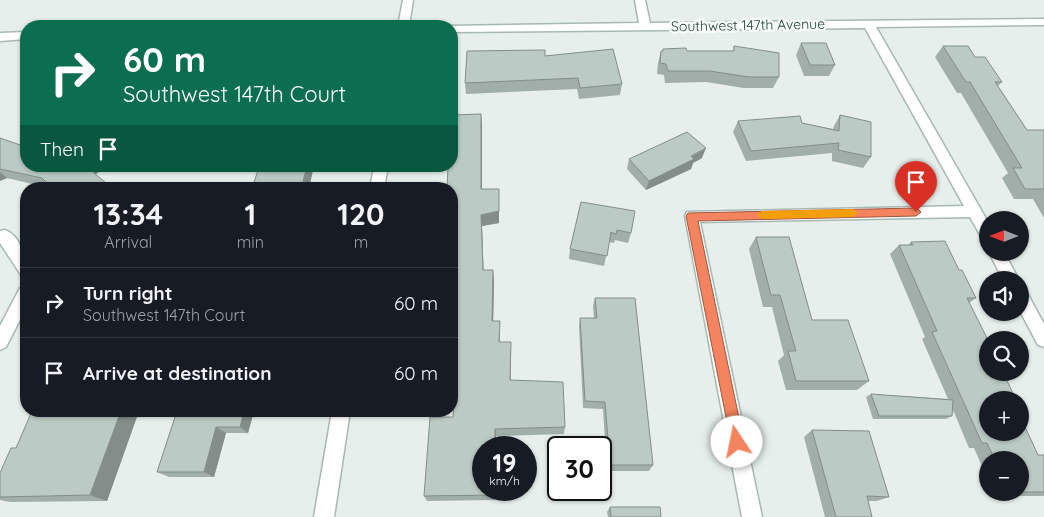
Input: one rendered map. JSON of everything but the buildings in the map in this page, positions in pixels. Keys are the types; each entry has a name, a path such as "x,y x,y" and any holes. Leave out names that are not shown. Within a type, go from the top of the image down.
{"street":[{"path":"405,20 408,0"},
{"path":"640,0 645,27"},
{"name":"Southwest 147th Avenue","path":"458,29 1044,22"},
{"path":"869,24 979,220"},
{"path":"0,37 20,36"},
{"path":"752,517 692,216 974,211"},
{"path":"0,237 5,236 20,260"},
{"path":"0,342 20,304"},
{"path":"1029,312 1044,340"},
{"path":"324,517 340,417"}],"slow traffic":[{"path":"762,215 853,213"}],"route":[{"path":"737,442 692,216 916,212"}]}
